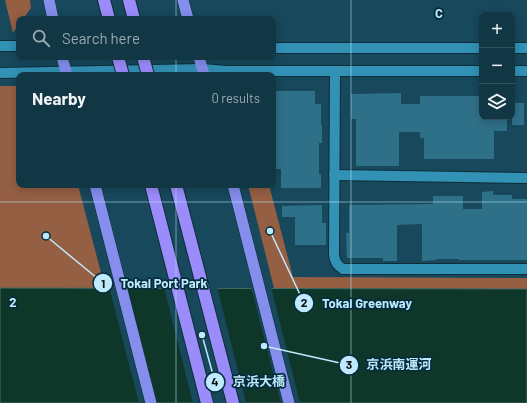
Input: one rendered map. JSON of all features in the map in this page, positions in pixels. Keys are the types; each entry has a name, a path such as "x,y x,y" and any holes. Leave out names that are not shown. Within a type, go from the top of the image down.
{"highway":[{"path":"49,0 52,16"},
{"path":"104,0 108,16"},
{"path":"129,0 133,16"},
{"path":"183,0 187,16"},
{"path":"63,60 66,72"},
{"path":"119,60 122,72"},
{"path":"144,60 147,72"},
{"path":"200,60 203,72"},
{"path":"96,188 151,403"},
{"path":"152,188 207,403"},
{"path":"177,188 233,403"},
{"path":"233,188 288,403"}],"street":[{"path":"0,46 16,46"},
{"path":"276,48 479,48"},
{"path":"515,48 527,48"},
{"path":"335,71 334,255 338,266 343,269 527,269"},
{"path":"203,72 479,71"},
{"path":"515,71 527,71"},
{"path":"0,73 16,73"},
{"path":"334,175 527,178"}],"shaded area":[{"path":"5,0 30,0 31,8 25,16 16,16 16,28 13,33"},
{"path":"0,86 16,86 16,188 79,188 105,288 0,288"},
{"path":"249,188 270,188 293,277 527,278 527,289 274,288"},
{"path":"0,288 527,289 527,403 0,403"}],"pier":[{"path":"109,287 127,287 157,403 139,403"},
{"path":"164,287 217,287 246,403 193,403"},
{"path":"251,287 271,287 300,403 281,403"}],"building":[{"path":"276,91 315,91 315,104 321,104 322,143 319,143 319,174 321,174 321,188 281,188 281,169 276,169"},
{"path":"401,93 401,104 420,104 420,96 479,96 479,120 507,120 507,131 494,131 494,159 424,159 424,138 420,138 420,132 399,132 399,166 356,166 356,119 351,119 351,94"},
{"path":"515,103 524,103 524,125 512,125 512,120 515,120"},
{"path":"493,191 493,195 512,195 512,199 527,199 527,260 437,259 422,261 422,224 397,225 397,261 383,261 383,258 347,258 346,233 349,233 349,205 433,204 433,196 463,196 463,209 482,209 482,192"},
{"path":"322,205 322,223 326,223 326,245 295,245 295,217 282,217 282,206"}],"place":[{"name":"Tokai Greenway","path":"270,231"},
{"name":"Tokai Port Park","path":"46,236"},
{"name":"京浜大橋","path":"202,335"},
{"name":"京浜南運河","path":"264,346"}]}
